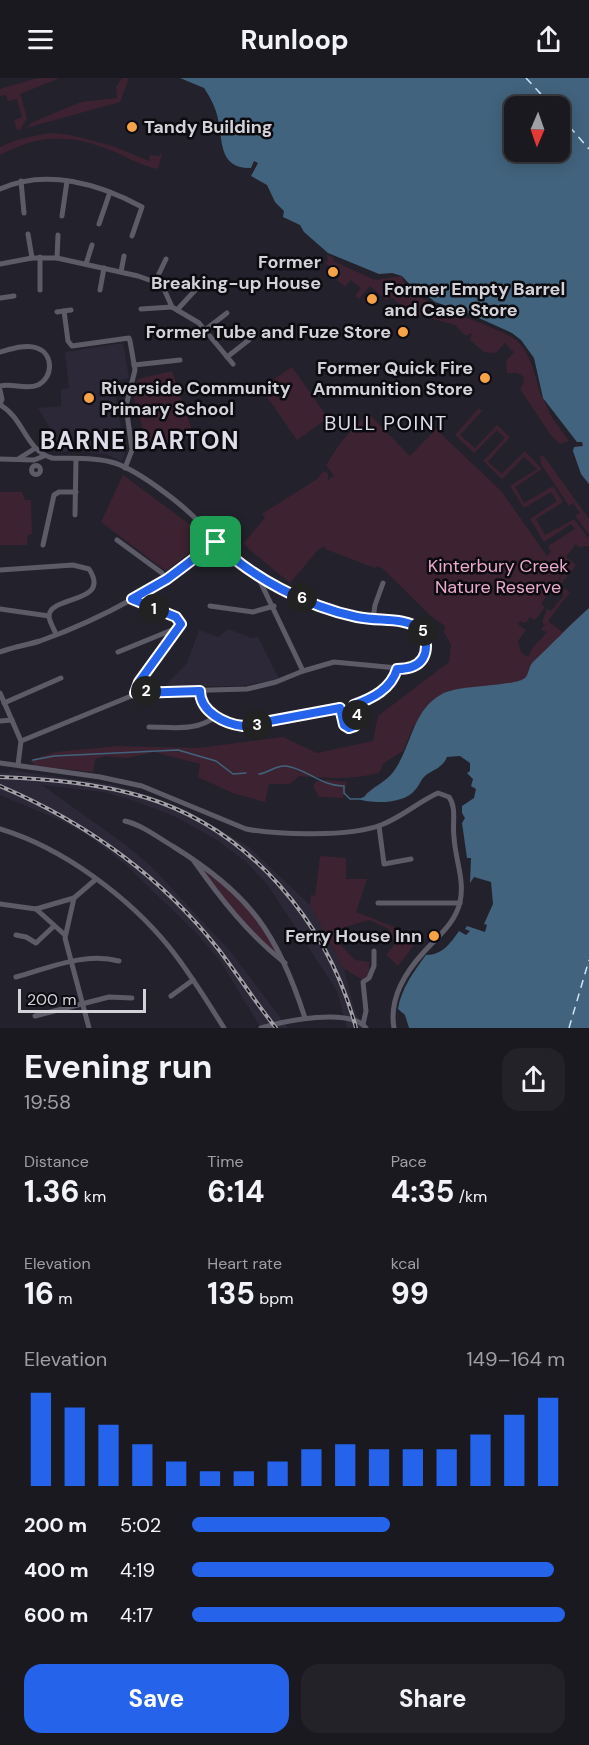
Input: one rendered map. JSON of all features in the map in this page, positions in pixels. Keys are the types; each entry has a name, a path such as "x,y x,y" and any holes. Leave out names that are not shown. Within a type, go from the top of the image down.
{"street":[{"path":"0,189 33,179 67,181 110,192 142,207 132,236"},
{"path":"21,181 24,213"},
{"path":"62,216 67,181"},
{"path":"99,224 110,192"},
{"path":"28,234 32,258"},
{"path":"57,258 58,235"},
{"path":"86,264 92,245"},
{"path":"121,272 124,256"},
{"path":"40,257 40,290"},
{"path":"0,264 40,257 57,258 121,272 155,282 164,289 176,309"},
{"path":"155,282 166,260"},
{"path":"100,290 104,268"},
{"path":"176,309 199,286"},
{"path":"0,298 14,296"},
{"path":"141,309 176,309 193,318 233,364"},
{"path":"64,311 70,344 129,338 134,378 126,406 132,450 125,468"},
{"path":"205,330 226,313"},
{"path":"227,357 254,336"},
{"path":"0,352 35,347 47,356 50,368 46,379 35,386 0,386"},
{"path":"134,365 171,358 180,360"},
{"path":"0,390 2,399 0,405 15,419 34,449 44,456"},
{"path":"21,460 34,449"},
{"path":"0,459 21,460 44,456 100,459 125,468 181,506 234,560 259,577 295,595 338,611 373,619 405,620 423,630 427,646 426,654 413,667 397,669 346,662 325,664 262,687 135,693 21,741"},
{"path":"75,515 76,459"},
{"path":"21,460 33,466"},
{"path":"42,545 54,495 59,492 76,492"},
{"path":"117,540 167,579"},
{"path":"0,652 56,634 132,599 167,579 216,542"},
{"path":"0,570 73,565 89,569 94,582 92,590 56,607 49,616"},
{"path":"259,577 303,671"},
{"path":"373,619 375,605 383,583"},
{"path":"132,599 179,620 180,627 139,682 135,693"},
{"path":"210,606 253,612 274,606"},
{"path":"0,609 49,616"},
{"path":"49,616 56,634"},
{"path":"118,652 172,630 176,631"},
{"path":"200,691 204,704 216,716 233,725 251,726 354,705 367,700 389,685 397,669"},
{"path":"4,703 61,678"},
{"path":"0,693 21,741 18,765"},
{"path":"340,708 344,725 352,727 358,721 354,705"},
{"path":"149,727 195,727 203,725 216,716"},
{"path":"0,721 12,720"},
{"path":"0,763 100,777 142,786 246,829 258,831 320,832 379,826 438,793 449,797 453,806 454,839 460,872 460,903 441,937 422,953 394,998 392,1012 394,1028"},
{"path":"125,821 192,858 222,880 247,905 269,934 286,964 305,1018"},
{"path":"379,826 384,864 411,859"},
{"path":"0,829 64,857 145,921 169,947 194,980 224,1028"},
{"path":"192,858 213,888 260,941 286,964"},
{"path":"0,904 36,909 74,898 95,880"},
{"path":"213,888 216,882 222,880"},
{"path":"74,898 65,935 89,1028"},
{"path":"378,903 460,903"},
{"path":"36,909 65,935"},
{"path":"16,935 26,937 36,943 54,926"},
{"path":"260,941 267,940 269,934"},
{"path":"262,1027 321,1017 362,1024 366,1011 363,982 369,978 374,966 375,951"},
{"path":"15,977 97,957 119,961"},
{"path":"171,996 194,980"},
{"path":"35,1016 109,997 132,998"}],"shaded area":[{"name":"Riverside Community Primary School","path":"123,343 129,378 115,381 114,385 125,453 122,461 108,455 78,451 58,452 55,449 51,430 38,408 61,406 61,389 69,388 65,352"},
{"path":"228,629 252,638 258,637 279,679 241,686 165,686 187,663 199,630 218,637"},
{"path":"10,770 115,785 156,798 186,810 249,847 310,905 344,969 354,1008 363,1028 347,1028 337,991 267,884 246,862 217,840 176,817 132,800 103,792 42,785 126,845 152,867 230,951 288,1028 262,1028 259,1025 221,962 199,936 126,865 93,839 64,822 0,795 0,773 9,773"}],"green space":[{"path":"38,78 60,78 20,94 27,118 21,129 17,130 14,120 22,117 17,99 8,101 6,95 0,96 0,89"},
{"path":"122,78 129,78 120,102 26,128 33,122 81,102 117,98 116,87"},
{"path":"53,133 113,146 149,161 150,155 159,156 162,153 158,169 99,146 71,139 57,138 30,143 0,155 0,147 6,144"},
{"path":"327,255 334,258 333,261 375,280 402,276 407,287 419,296 509,336 519,343 527,355 542,398 589,356 589,484 581,474 573,451 574,447 583,446 582,442 577,442 543,398 551,416 569,441 560,444 552,437 520,389 524,382 523,376 517,373 507,373 506,361 514,352 505,343 496,353 484,352 470,340 471,333 466,336 455,325 409,312 390,296 386,300 370,286 359,299 355,296 361,288 351,280 345,287 337,280 341,274 325,263 328,260"},
{"path":"292,367 328,418 297,440 261,388"},
{"path":"172,371 192,430 188,437 149,449 132,393 138,379"},
{"name":"Kinterbury Creek Nature Reserve","path":"479,408 482,411 460,435 475,448 497,425 510,437 488,462 502,474 525,451 542,469 515,487 524,503 553,486 563,502 536,519 545,535 574,519 589,539 589,546 579,547 576,544 566,557 576,565 558,588 555,586 566,570 560,560 563,573 541,604 545,607 535,620 530,617 526,623 520,621 518,624 526,630 518,641 521,652 528,657 546,633 546,628 545,632 541,629 545,625 542,622 547,609 551,611 564,595 562,592 564,588 570,592 548,621 562,632 589,608 485,787 463,748 364,797 367,792 377,786 400,777 465,688 445,692 413,727 403,751 384,763 379,773 349,778 299,776 290,784 269,784 265,802 235,794 198,777 200,764 154,752 127,758 105,756 95,759 93,772 35,766 30,760 56,752 118,746 199,748 283,737 317,753 373,741 378,716 449,662 451,645 444,632 445,626 431,616 382,568 377,566 375,568 325,549 325,546 318,550 290,583 243,544 265,518 262,514 317,479 323,471 328,473 328,480 334,476 326,465 341,442 368,413 410,456 436,429 502,492 547,556 551,552 548,546 575,529 571,524 544,542 530,519 557,501 551,492 524,508 510,486 537,469 524,457 502,479 483,461 505,438 497,430 474,453 455,435"},
{"path":"543,455 589,519 589,534 575,516 580,513 573,503 569,506 541,464 540,457"},
{"path":"123,475 208,538 166,571 101,522"},
{"path":"0,492 22,492 25,500 31,500 32,534 28,535 27,545 0,545"},
{"path":"317,781 347,782 343,798 319,797 313,786"},
{"path":"320,856 346,858 346,879 367,879 356,912 420,937 398,966 386,955 395,944 389,929 369,920 345,927 340,944 355,960 369,962 369,974 363,980 344,969 310,905 311,894 315,897"},
{"path":"192,858 239,896 287,964 260,941"}],"water":[{"path":"180,78 589,78 589,484 581,474 573,451 574,447 583,446 582,442 577,442 543,398 534,358 521,340 512,333 470,314 435,302 423,292 414,289 402,276 392,273 379,274 328,253 304,232 300,225 283,217 284,211 275,202 267,185 251,176 258,163 254,161 251,168 240,167 227,158 211,99 204,88"},
{"path":"589,608 589,1028 409,1028 405,1015 398,1009 405,987 417,967 426,955 432,955 445,948 459,931 466,935 470,931 465,929 467,926 485,932 487,925 484,924 493,904 491,882 474,877 470,883 471,858 467,858 462,823 465,818 462,806 474,798 476,789 471,786 473,779 467,773 470,771 470,763 460,756 447,757 441,766 426,775 415,790 404,798 388,802 358,799 364,797 394,771 418,719 432,701 451,691 521,680 526,677 533,662"}],"waterway":[{"path":"33,760 54,756 178,750 216,761 233,774 246,773"},
{"path":"259,774 279,767 293,767 329,784 344,786 344,793 350,799 359,799"}],"ferry route":[{"path":"526,78 543,96"},
{"path":"570,127 589,149"},
{"path":"569,1028 589,960"}],"railway":[{"path":"0,777 72,782 126,792 182,812 218,832 250,856 279,885 305,917 326,952 343,989 356,1028"},
{"path":"0,786 62,816 120,854 147,875 172,898 219,950 276,1028"}],"place":[{"name":"Tandy Building","path":"132,127"},
{"name":"Former Breaking-up House","path":"333,272"},
{"name":"Former Empty Barrel and Case Store","path":"372,299"},
{"name":"Former Tube and Fuze Store","path":"403,332"},
{"name":"Former Quick Fire Ammunition Store","path":"485,378"},
{"name":"Riverside Community Primary School","path":"89,398"},
{"name":"Ferry House Inn","path":"434,936"}],"district":[{"name":"BULL POINT","path":"386,423"},
{"name":"BARNE BARTON","path":"140,441"}],"route":[{"path":"216,542 234,560 259,577 295,595 357,617 411,622 423,630 427,646 426,654 413,667 397,669 389,685 378,694 354,705 358,724 349,728 344,725 340,708 287,720 243,726 233,725 216,716 204,704 200,691 135,693 139,682 181,624 176,617 132,599 167,579 216,542"}]}
